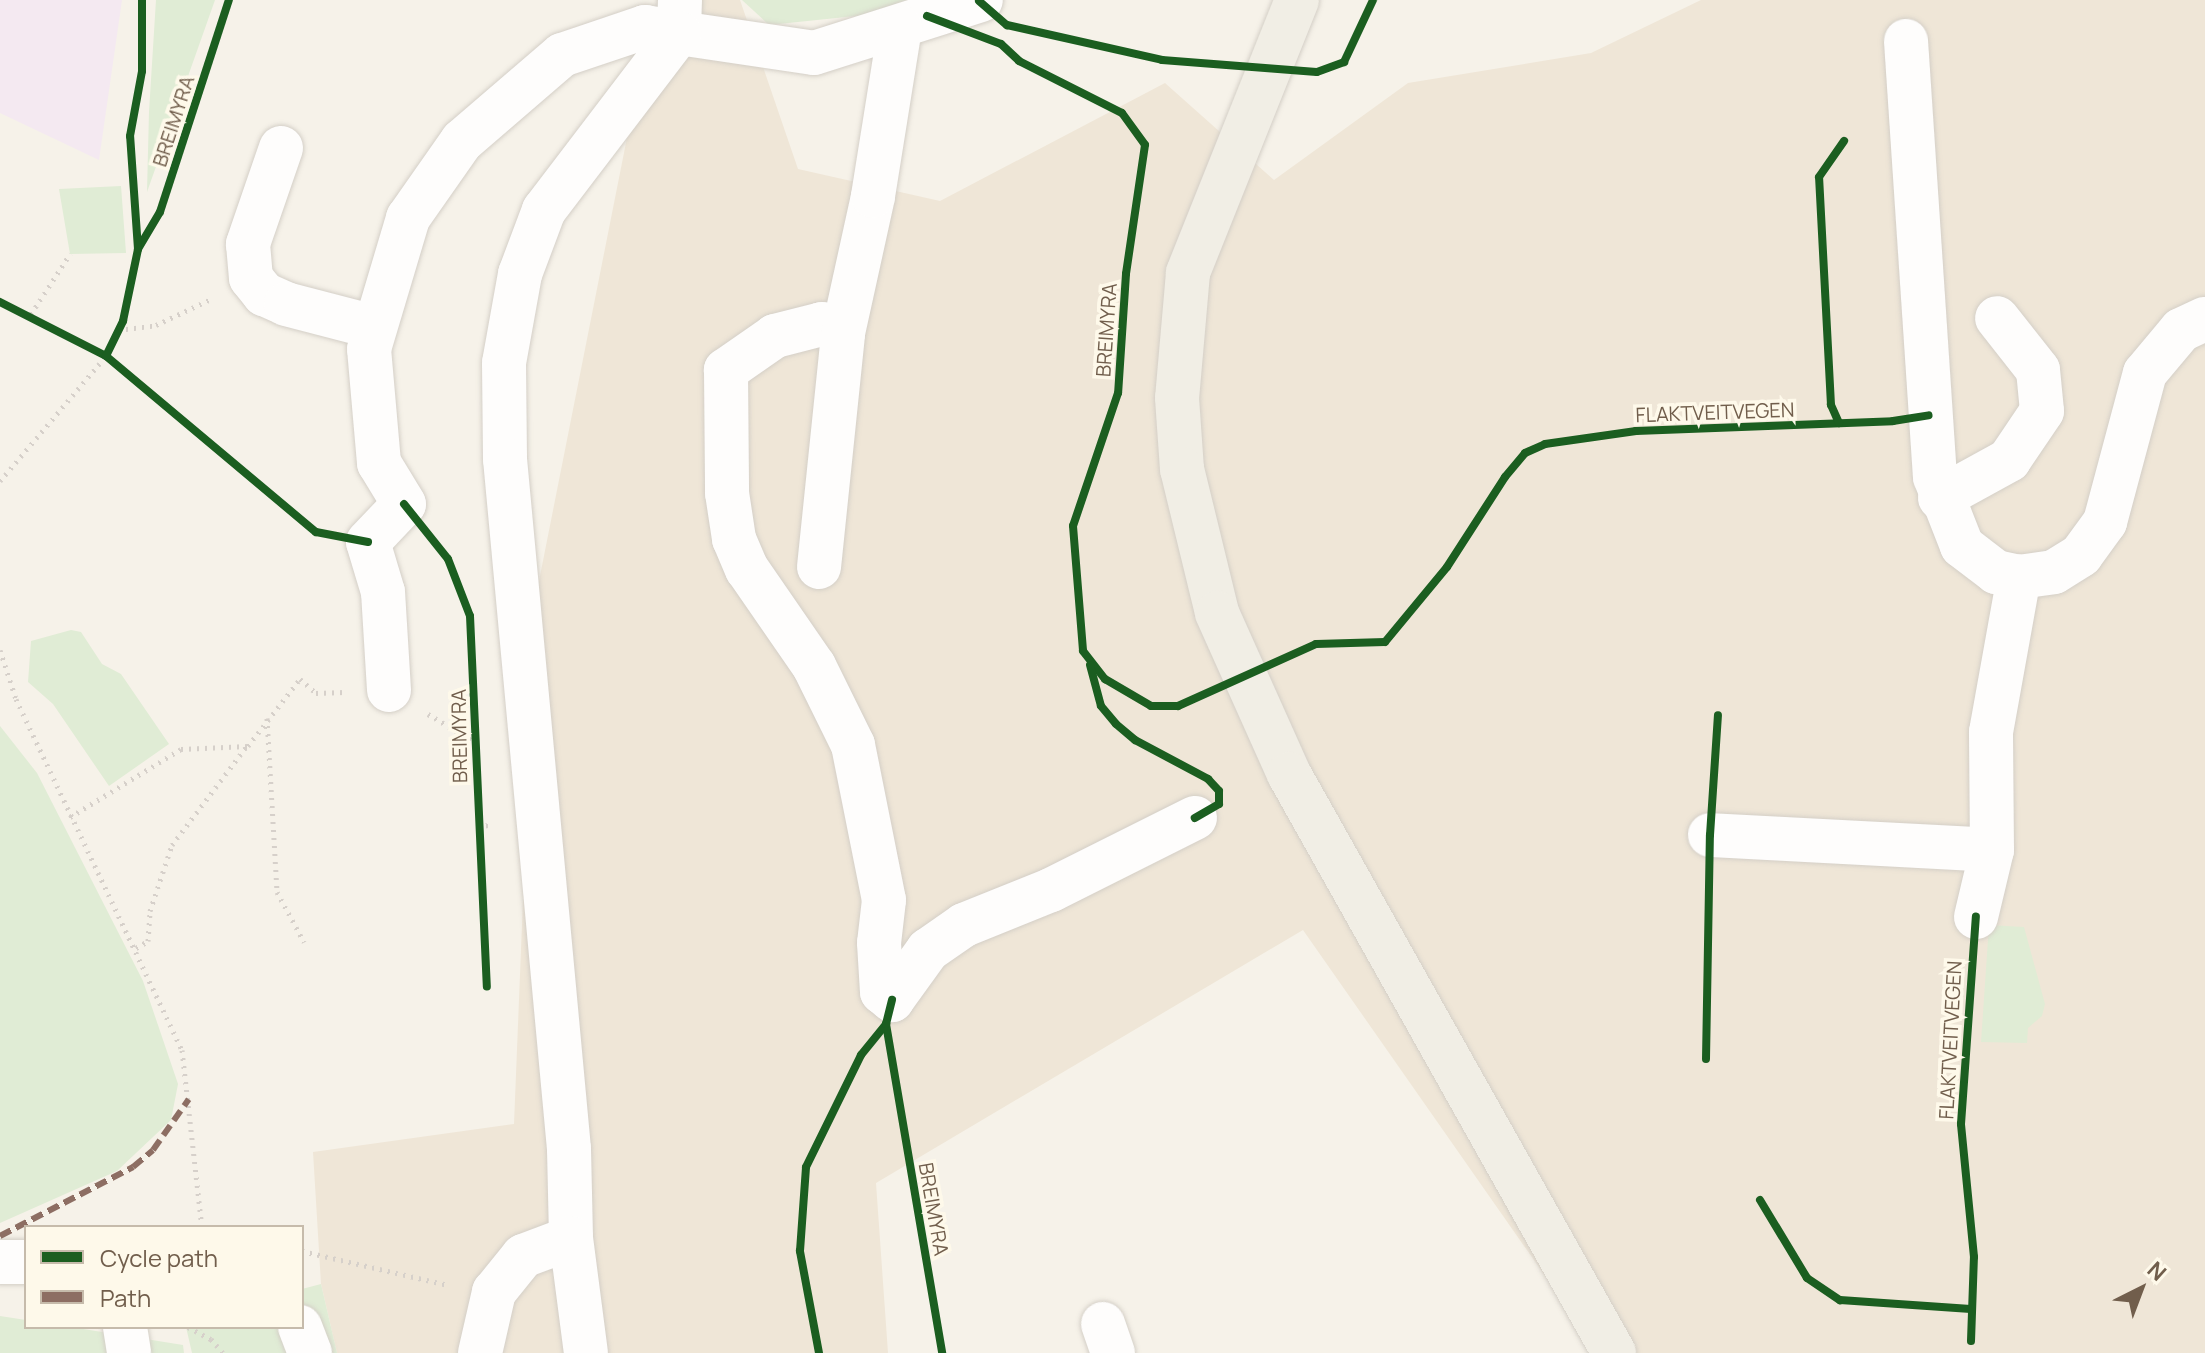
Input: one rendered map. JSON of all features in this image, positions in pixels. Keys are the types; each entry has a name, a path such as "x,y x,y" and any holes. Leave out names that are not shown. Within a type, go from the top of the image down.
{"main road":[{"path":"1297,0 1188,273 1177,398 1182,469 1217,613 1289,774 1614,1353"}],"street":[{"path":"389,690 383,592 368,542 404,504 379,463 369,349 408,218 462,141 562,55 680,16 814,53 981,0"},
{"path":"586,1353 571,1238 569,1149 505,459 504,363 520,274 544,210 680,16"},
{"path":"819,567 843,333 873,196 900,27"},
{"path":"1906,41 1929,415 1940,498 1962,546 1996,572 2019,577 2054,572 2067,564 2105,522 2145,373 2181,330 2205,319"},
{"path":"281,148 248,244 251,278 264,294 286,304 374,327"},
{"path":"1940,498 2009,460 2042,411 2038,370 1997,318"},
{"path":"843,333 822,324 775,336 726,370 727,493 734,539 747,569 814,666 853,745 884,900 879,943 882,992 892,1000 928,950 951,935 1195,818"},
{"path":"1976,917 1992,850 1991,732 2019,577"},
{"path":"1710,835 1992,850"},
{"path":"884,900 951,935"},
{"path":"480,1353 494,1292 523,1256 571,1238"},
{"path":"0,1262 24,1262"},
{"path":"125,1329 129,1353"},
{"path":"301,1329 310,1353"}],"path":[{"path":"30,314 70,254"},
{"path":"0,481 106,356 121,325 187,314 251,278"},
{"path":"94,349 115,364"},
{"path":"0,650 16,699 182,1050 202,1225"},
{"path":"136,948 148,941 153,898 172,845 267,717 300,679 316,693 389,690 478,744"},
{"path":"267,717 277,892 304,942"},
{"path":"70,817 181,749 248,746"},
{"path":"304,1252 442,1287"},
{"path":"192,1329 211,1339 223,1353"}],"shaded area":[{"path":"0,0 122,0 99,160 0,113"},
{"path":"683,0 740,0 798,169 940,201 1165,83 1274,180 1408,83 1591,53 1701,0 2205,0 2205,1353 1599,1353 1303,930 876,1183 888,1353 337,1353 321,1284 313,1152 514,1124 535,601 645,47"}],"green space":[{"path":"156,0 215,0 147,192 149,112"},
{"path":"742,0 906,0 865,15 769,25"},
{"path":"121,186 126,253 70,254 59,189"},
{"path":"71,630 81,632 102,664 121,674 169,744 109,786 53,704 28,682 31,641"},
{"path":"0,726 37,773 143,981 178,1084 171,1120 117,1171 0,1223"},
{"path":"1989,925 2024,927 2045,1004 2042,1016 2028,1028 2027,1043 1981,1042"},
{"path":"321,1284 337,1353 192,1353 186,1329 304,1329 304,1288"},
{"path":"0,1316 24,1320 24,1329 83,1329 183,1345 184,1353 0,1353"}],"marked path":[{"path":"0,1236 133,1167 153,1150 189,1099"}],"cycle path":[{"name":"BREIMYRA","path":"106,356 123,321 138,249 130,136 142,71 142,0"},
{"name":"BREIMYRA","path":"138,249 160,212 229,0"},
{"path":"979,1 1007,25 1162,60 1317,72 1344,62 1373,0"},
{"name":"BREIMYRA","path":"927,16 1001,44 1019,61 1122,113 1145,145 1126,274 1118,393 1073,526 1083,651 1105,679 1151,706 1178,706 1316,644 1385,642 1447,567 1505,477 1525,453 1545,444 1636,431 1893,421 1929,415"},
{"path":"1839,423 1831,405 1819,177 1844,141"},
{"path":"0,302 106,356 316,532 368,542"},
{"name":"BREIMYRA","path":"404,504 448,559 470,616 487,987"},
{"path":"1090,665 1101,706 1116,724 1135,740 1208,779 1219,791 1219,804 1195,818"},
{"path":"1706,1059 1710,835 1718,715"},
{"name":"FLAKTVEITVEGEN","path":"1971,1341 1974,1257 1961,1124 1976,917"},
{"path":"819,1353 800,1251 806,1167 861,1055 886,1024 892,1000"},
{"name":"BREIMYRA","path":"886,1024 942,1353"},
{"path":"1760,1200 1807,1278 1840,1300 1971,1309"}]}
